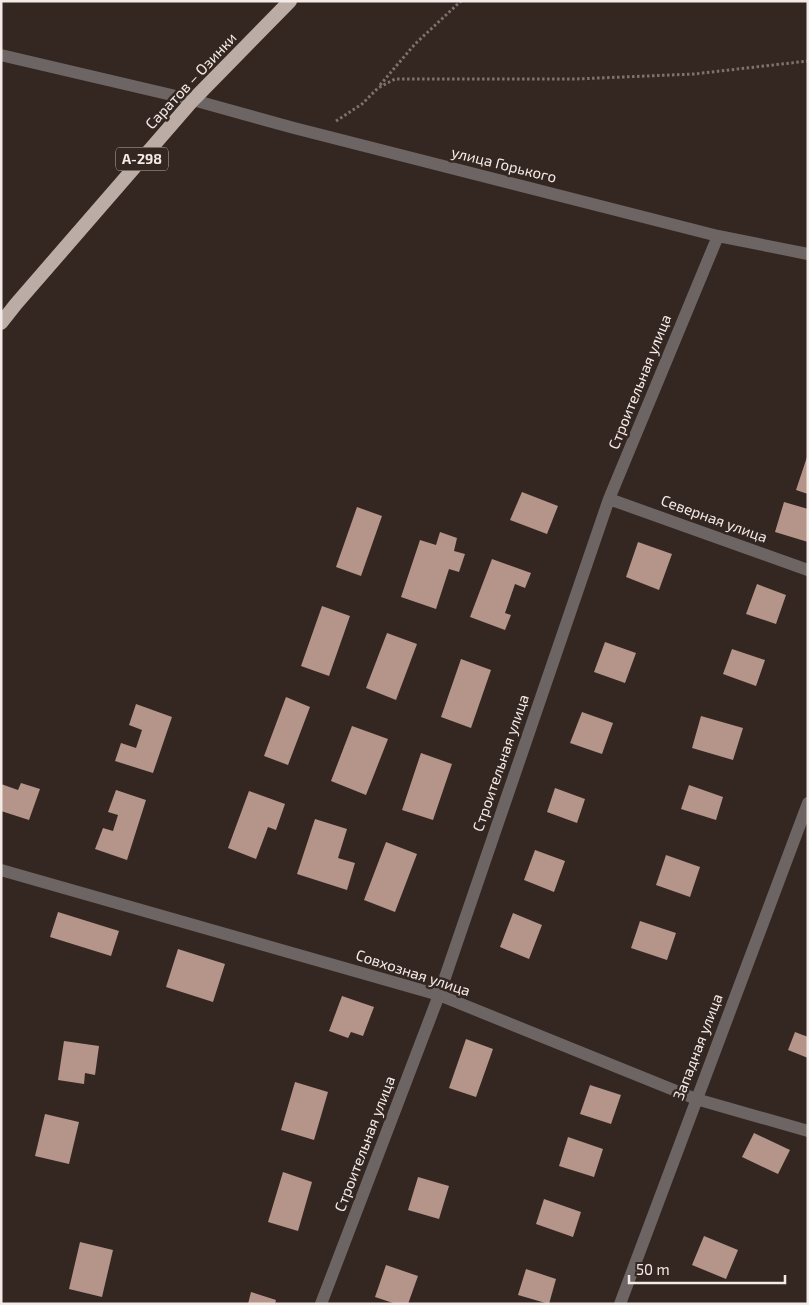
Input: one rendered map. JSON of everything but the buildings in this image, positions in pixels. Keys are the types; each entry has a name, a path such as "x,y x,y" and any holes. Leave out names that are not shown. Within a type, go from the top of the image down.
{"highway":[{"name":"Саратов – Озинки","path":"1,323 193,100 290,1"}],"street":[{"name":"улица Горького","path":"1,55 193,100 303,131 718,236 808,254"},
{"name":"Строительная улица","path":"321,1304 439,995 609,499 718,236"},
{"name":"Северная улица","path":"609,499 808,570"},
{"name":"Западная улица","path":"620,1304 808,803"},
{"name":"Совхозная улица","path":"1,870 439,995 696,1099 808,1131"}],"path":[{"path":"330,122 339,121 362,104 415,44 461,1"},
{"path":"378,88 395,79 576,79 694,74 808,61"}]}
